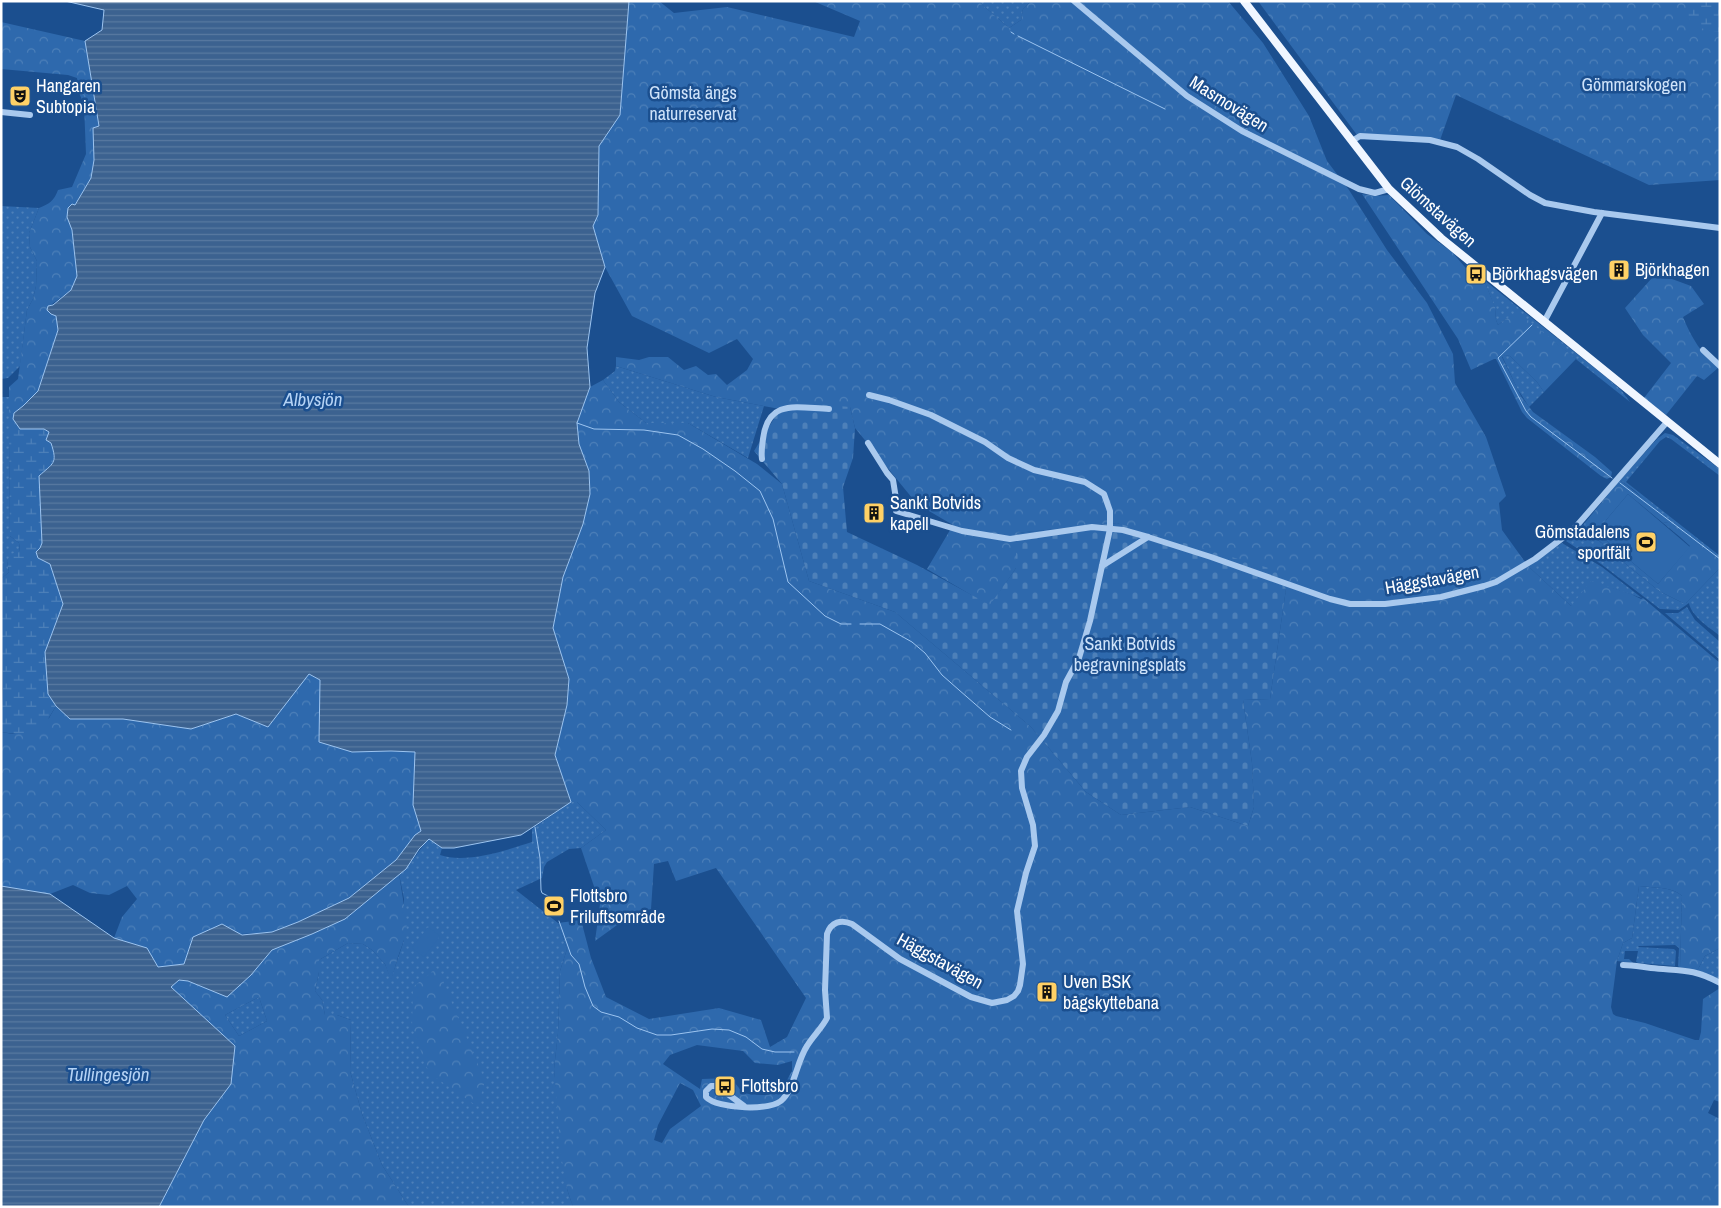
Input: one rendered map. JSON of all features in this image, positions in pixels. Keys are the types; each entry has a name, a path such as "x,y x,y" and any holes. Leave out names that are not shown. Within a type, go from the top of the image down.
{"main road":[{"name":"Glömstavägen","path":"1244,1 1389,189 1441,238 1720,464"}],"street":[{"name":"Masmovägen","path":"1074,1 1176,89 1242,131 1359,189 1373,193 1389,189"},
{"path":"1,112 30,114"},
{"path":"1352,141 1360,136 1364,136 1430,140 1447,144 1464,150 1539,201 1569,209 1720,228"},
{"path":"1544,322 1602,213"},
{"path":"1703,350 1720,366"},
{"path":"869,395 931,415 985,442 1008,458 1034,470 1085,482 1104,494 1110,512 1110,528"},
{"path":"762,459 765,426 778,410 798,407 829,409"},
{"name":"Häggstavägen","path":"868,443 893,480 897,511 962,531 1010,539 1092,527 1110,528 1148,536 1341,602 1360,605 1441,597 1501,580 1567,536 1667,422"},
{"name":"Häggstavägen","path":"744,1106 753,1108 773,1105 784,1098 806,1046 827,1018 825,990 827,934 828,929 837,922 843,921 852,924 900,959 971,998 992,1003 1007,1000 1018,991 1023,964 1017,911 1034,846 1033,825 1022,788 1021,771 1027,757 1044,735 1058,710 1066,682 1080,658 1110,528"},
{"path":"1102,566 1148,536"},
{"path":"1623,964 1688,970 1701,973 1720,983"},
{"path":"711,1086 717,1086 744,1106 733,1107 712,1102 706,1097 706,1091 711,1086"}],"green space":[{"name":"Gömsta ängs naturreservat","path":"629,1 659,1 674,13 727,7 854,37 860,21 813,1 978,1 1009,28 1021,20 1023,9 1031,1 1228,1 1263,43 1309,116 1327,161 1349,190 1387,250 1427,303 1453,354 1455,383 1486,437 1506,496 1499,503 1502,530 1528,566 1571,606 1591,581 1641,599 1643,598 1720,663 1720,948 1705,956 1697,971 1680,968 1682,896 1673,890 1639,886 1632,938 1623,943 1617,961 1611,1007 1613,1014 1616,1016 1699,1040 1703,999 1720,988 1720,1102 1714,1100 1708,1113 1720,1119 1720,1207 573,1207 567,1189 561,1155 554,1069 558,1033 560,971 567,949 558,923 581,920 591,958 606,997 649,1019 719,1008 761,1020 770,1047 787,1037 806,998 716,868 676,881 668,861 654,864 651,909 631,915 595,941 600,904 581,848 606,830 577,802 571,802 555,755 567,705 569,679 553,628 563,577 582,524 590,494 589,471 579,444 577,423 590,387 603,380 619,402 646,423 688,423 757,464 782,484 809,581 895,612 1031,727 1086,792 1121,815 1190,807 1248,826 1254,807 1252,763 1243,700 1270,699 1286,589 1117,523 1016,533 1016,568 990,606 927,569 953,525 917,504 855,428 850,407 780,409 716,397 616,366 616,357 639,360 649,357 668,357 684,370 696,366 708,375 716,374 727,385 747,370 753,359 737,339 709,353 632,316 605,267 593,226 598,215 599,146 620,114","holes":["697,1045 743,1051 755,1063 778,1065 792,1061 792,1071 782,1088 769,1095 743,1093 731,1078 702,1079 700,1089 663,1064 670,1055","680,1083 693,1090 701,1106 670,1129 662,1143 654,1140 658,1125"]},
{"path":"978,1 1031,1 1023,9 1021,20 1009,28"},
{"name":"Gömmarskogen","path":"1258,1 1720,1 1720,180 1649,185 1456,95 1439,143 1360,139"},
{"path":"1688,1 1720,1 1720,32 1700,28 1690,20 1687,9"},
{"path":"1,22 85,41 99,127 93,128 94,160 91,178 67,217 72,230 77,276 71,290 48,307 47,310 56,316 58,330 38,391 14,413 16,424 20,429 9,429 9,387 18,379 27,310 33,299 36,286 37,261 30,247 29,233 39,208 51,202 58,190 72,187 86,154 84,105 78,90 77,78 68,75 1,69"},
{"path":"1362,194 1375,196 1389,195 1427,234 1452,252 1470,273 1484,280 1495,307 1498,325 1507,318 1519,313 1576,359 1544,392 1537,382 1510,356 1505,355 1502,357 1521,396 1533,412 1595,457 1612,472 1611,477 1607,479 1601,476 1527,418 1522,412 1496,359 1471,370 1458,339"},
{"path":"1,206 39,208 29,233 30,247 37,261 36,286 33,299 27,310 20,366 8,378 1,379"},
{"path":"1652,278 1672,279 1691,286 1704,304 1683,317 1697,345 1718,368 1704,380 1697,376 1666,415 1644,398 1671,363 1643,335 1625,308"},
{"path":"1484,280 1606,377 1621,390 1630,402 1553,341 1507,318 1498,325 1495,308"},
{"path":"1502,356 1510,356 1537,382 1544,392 1529,407 1517,388"},
{"path":"616,366 716,397 764,406 748,458 688,423 646,423 619,402 603,380 615,371"},
{"path":"1,397 9,397 10,536 19,543 20,552 7,561 9,572 1,579"},
{"name":"Sankt Botvids begravningsplats","path":"814,404 850,407 855,428 853,458 843,487 847,532 917,565 990,605 1016,568 1016,533 1117,523 1275,570 1286,589 1270,699 1243,700 1252,763 1254,807 1248,826 1190,807 1121,815 1086,792 1031,727 895,612 809,581 782,484 754,451 780,409"},
{"path":"9,429 44,429 49,432 54,454 52,464 44,472 42,543 38,558 50,564 63,604 45,652 48,694 56,706 41,727 34,731 20,734 1,732 3,691 1,579 9,572 7,561 11,554 20,551 19,543 10,536"},
{"path":"1665,433 1673,435 1720,469 1720,476 1666,437 1660,441 1626,482 1720,556 1680,533 1680,537 1663,523 1668,522 1635,491 1620,480 1657,439"},
{"path":"1620,480 1669,519 1668,522 1663,523 1628,494 1596,532 1658,584 1690,546 1680,537 1680,533 1685,531 1720,556 1720,568 1686,603 1659,591 1611,552 1583,525"},
{"name":"Gömstadalens sportfält","path":"1628,494 1690,547 1658,584 1596,532"},
{"path":"1581,524 1611,552 1659,591 1683,603 1686,603 1720,568 1720,636 1693,613 1689,603 1679,610 1660,609 1601,564 1566,541"},
{"path":"1562,543 1602,567 1642,598 1611,588 1571,606 1528,566"},
{"path":"1687,607 1695,620 1720,642 1720,660 1665,613 1678,613"},
{"path":"308,674 320,680 391,751 415,752 413,805 421,831 415,835 396,860 349,898 272,932 193,937 184,964 158,967 147,948 114,938 122,917 137,899 127,886 109,895 90,893 73,885 50,894 1,886 1,732 13,734 49,718 56,706 70,719 123,719 191,729 236,714 268,727"},
{"path":"571,802 577,802 606,830 581,848 569,849 547,862 542,878 516,890 558,923 567,949 560,971 558,1033 554,1069 567,1189 573,1207 409,1207 382,1165 362,1114 350,1071 351,1020 337,1015 325,1015 322,1000 315,991 319,972 319,960 348,943 363,944 372,950 385,964 391,979 404,940 404,899 399,874 408,866 429,839 442,848 440,855 450,857 474,857 499,852 532,842 532,829"},
{"path":"399,874 407,924 391,981 385,964 372,950 363,944 348,943 319,960 319,972 315,991 322,1000 325,1015 337,1015 351,1020 350,1071 362,1114 382,1165 409,1207 159,1207 204,1120 231,1084 170,987 179,980 251,975 272,950 345,919","holes":["259,997 267,1021 239,1036 225,1015"]},
{"path":"1639,886 1673,890 1682,896 1680,968 1678,966 1679,948 1675,945 1638,947 1674,949 1676,951 1675,966 1638,963 1636,962 1638,951 1625,951 1624,959 1629,959 1633,963 1617,961 1623,943 1632,938"},
{"path":"428,927 440,936 424,957 412,948"},
{"path":"1720,948 1720,982 1697,971 1705,956"},
{"path":"437,968 485,1081 480,1098 474,1104 429,1073 412,1027 413,987"},
{"path":"259,997 267,1021 239,1036 225,1015"}],"water":[{"name":"Albysjön","path":"65,1 629,1 620,115 599,146 598,215 593,226 605,267 595,293 587,348 590,387 577,423 579,444 589,471 590,494 583,524 563,577 553,628 569,679 567,705 555,755 571,802 521,835 454,848 442,848 429,839 419,849 406,869 345,919 272,950 251,975 227,997 188,981 179,980 171,987 235,1046 231,1084 204,1120 159,1207 1,1207 1,886 50,894 114,938 147,948 158,967 184,964 193,937 222,924 242,935 272,932 349,898 396,860 415,835 421,831 413,805 415,752 352,752 319,742 320,680 309,674 268,727 236,714 191,729 123,719 70,719 56,706 48,694 45,652 63,604 50,564 38,558 36,552 42,543 39,476 51,465 54,455 51,443 46,440 49,432 44,429 20,429 13,419 14,413 38,391 58,330 56,316 47,310 48,306 53,305 71,290 77,276 72,230 67,217 68,208 72,204 75,205 91,178 94,160 93,128 99,126 85,41 102,30 104,10"}],"waterway":[{"path":"1018,36 1165,109"},
{"path":"1532,325 1498,358 1531,417 1612,478"},
{"path":"577,423 594,429 644,430 678,435 703,449 735,471 760,491 773,519 788,582 825,616 841,624 851,624"},
{"path":"1620,483 1720,559"},
{"path":"860,624 880,624 912,642 925,653 942,675 990,717 1011,730"},
{"path":"535,827 540,858 541,890 542,893 548,896"},
{"path":"559,921 571,955 579,964 585,987 593,1006 601,1012 619,1017 637,1028 657,1035 671,1035 712,1029 729,1030 746,1037 762,1049 775,1052 794,1052"}],"place":[{"name":"Hangaren Subtopia","path":"20,96"},
{"name":"Björkhagen","path":"1619,270"},
{"name":"Björkhagsvägen","path":"1476,274"},
{"name":"Sankt Botvids kapell","path":"874,513"},
{"name":"Gömstadalens sportfält","path":"1646,542"},
{"name":"Flottsbro Friluftsområde","path":"554,906"},
{"name":"Uven BSK bågskyttebana","path":"1047,992"},
{"name":"Flottsbro","path":"725,1086"}],"water label":[{"name":"Tullingesjön","path":"108,1074"}]}
